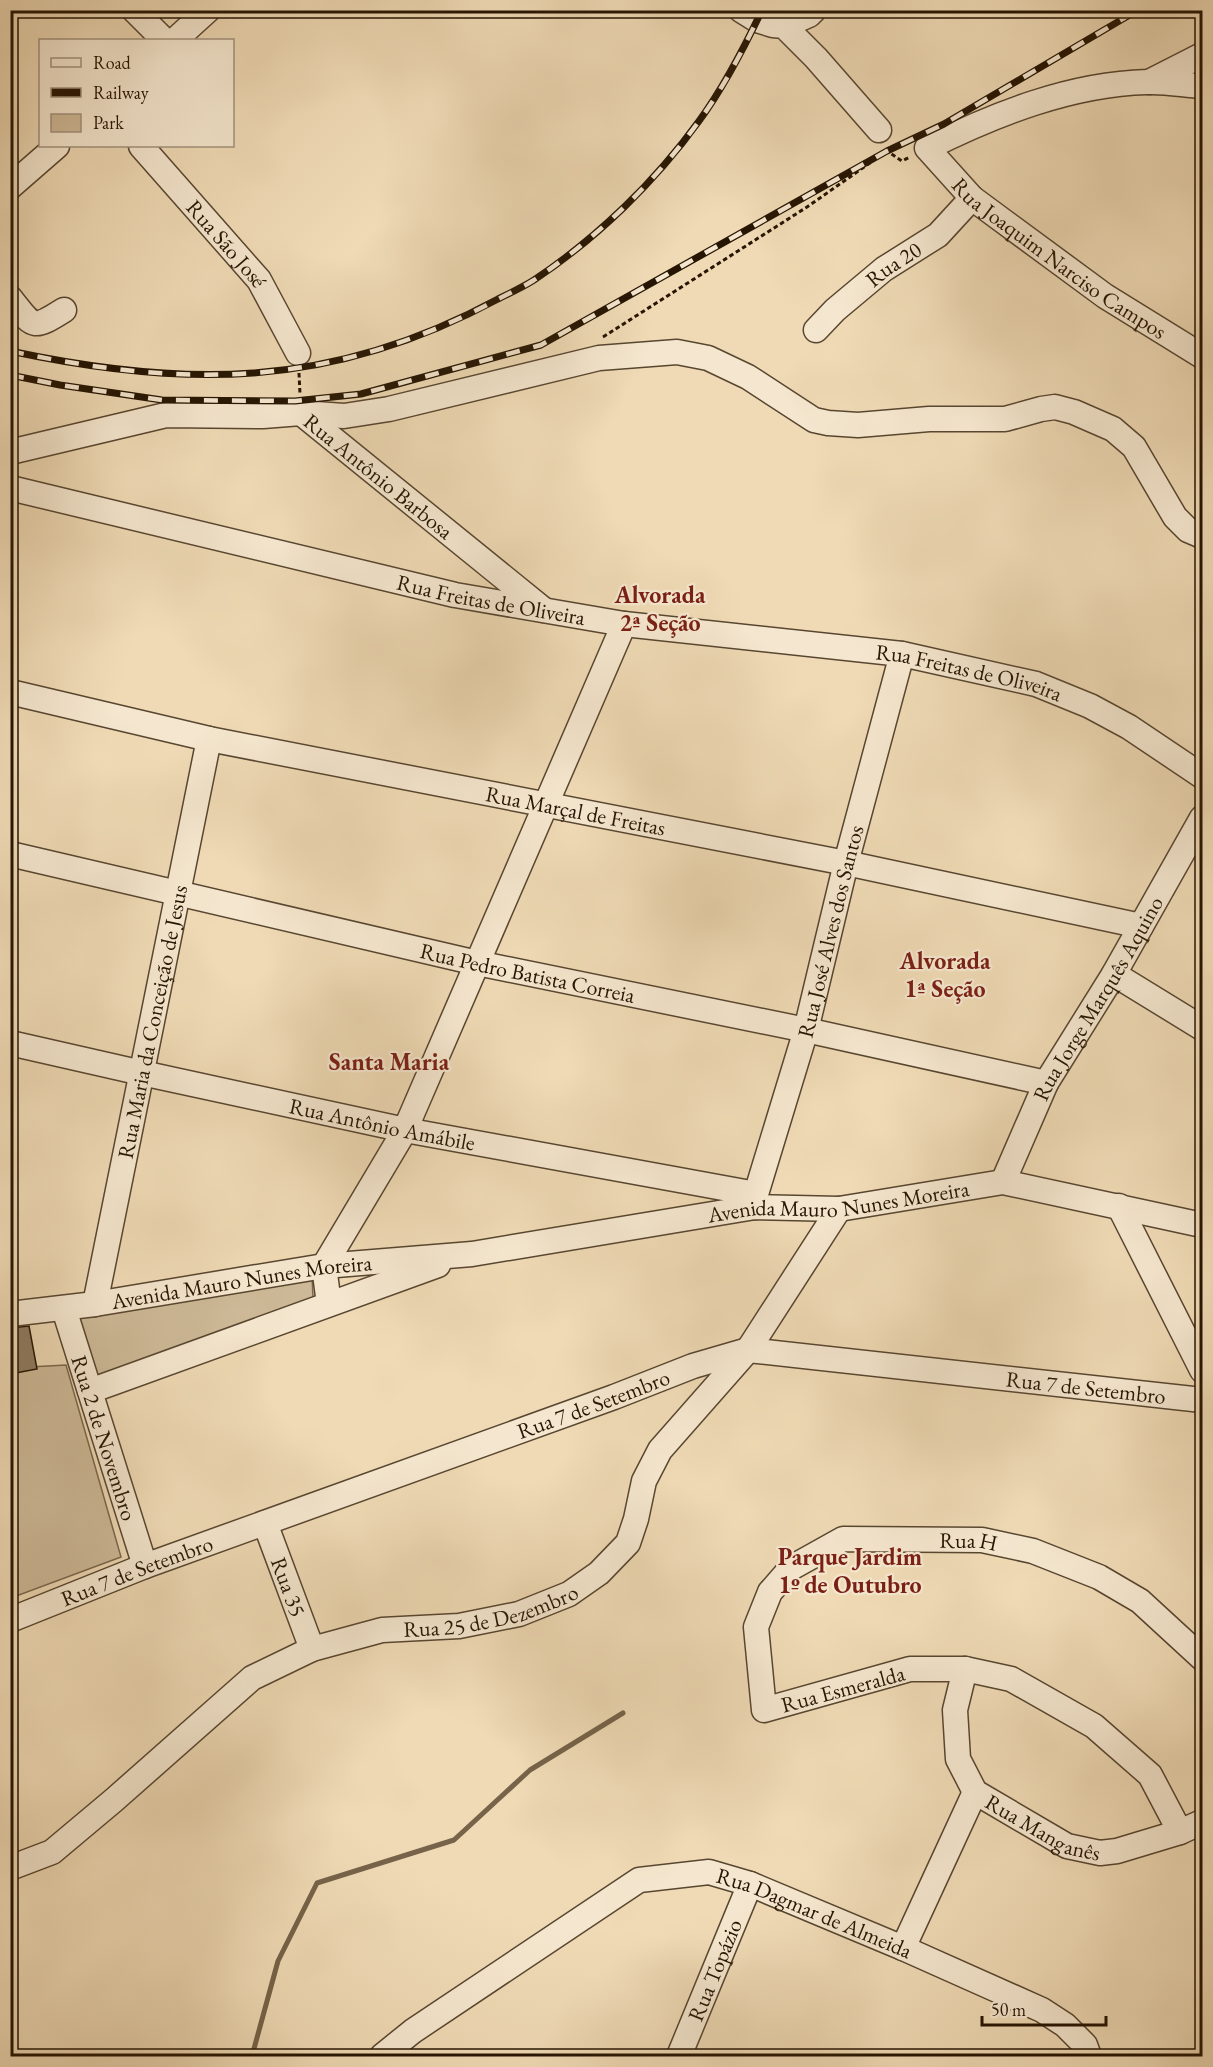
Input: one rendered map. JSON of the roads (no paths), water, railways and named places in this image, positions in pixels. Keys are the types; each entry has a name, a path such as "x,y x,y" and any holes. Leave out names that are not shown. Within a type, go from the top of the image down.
{"street":[{"path":"134,10 163,39"},
{"path":"176,39 208,10"},
{"path":"741,10 757,20 784,26 809,15 814,10"},
{"path":"784,26 816,58 879,130"},
{"path":"1149,82 1203,55"},
{"path":"1149,82 1203,86"},
{"name":"Rua Joaquim Narciso Campos","path":"1149,82 1091,87 1042,101 959,132 927,148 972,198 1105,296 1203,356"},
{"path":"10,187 56,147"},
{"name":"Rua São José","path":"142,147 259,280 298,353"},
{"name":"Rua 20","path":"816,330 835,309 884,269 938,235 972,198"},
{"path":"10,298 34,324 40,324 64,310"},
{"path":"301,414 344,417 389,409 599,358 677,352 708,358 748,377 814,420 828,423 858,425 929,419 1005,419 1055,407 1074,412 1113,429 1134,447 1175,517 1188,530 1203,536"},
{"name":"Rua Antônio Barbosa","path":"10,452 166,415 301,414 546,612"},
{"name":"Rua Freitas de Oliveira","path":"10,488 455,595 624,624 902,654 1036,684 1068,696 1129,727 1203,776"},
{"path":"329,1304 324,1266 405,1130 624,624"},
{"name":"Rua José Alves dos Santos","path":"755,1201 806,1030 846,863 902,654"},
{"name":"Rua Marçal de Freitas","path":"10,692 209,739 546,804 703,837 846,863 1141,926"},
{"name":"Rua Maria da Conceição de Jesus","path":"95,1304 209,739"},
{"name":"Rua Jorge Marquês Aquino","path":"1003,1182 1046,1083 1114,974 1203,818"},
{"name":"Rua Pedro Batista Correia","path":"10,854 477,963 806,1030 1046,1083"},
{"path":"1114,974 1203,1028"},
{"name":"Rua Antônio Amábile","path":"10,1043 405,1130 755,1201"},
{"name":"Avenida Mauro Nunes Moreira","path":"10,1314 64,1309 324,1266 472,1254 755,1201 839,1209 1003,1182 1203,1226"},
{"path":"1119,1206 1203,1370"},
{"name":"Rua 25 de Dezembro","path":"10,1868 52,1852 123,1793 252,1678 312,1649 382,1630 459,1626 519,1614 569,1594 599,1573 628,1543 644,1481 660,1450 748,1350 839,1209"},
{"name":"Avenida Mauro Nunes Moreira","path":"90,1391 472,1254"},
{"name":"Rua 2 de Novembro","path":"64,1309 146,1566"},
{"name":"Rua 7 de Setembro","path":"10,1620 146,1566 614,1397 693,1365 748,1350 1203,1400"},
{"name":"Rua 35","path":"265,1522 312,1649"},
{"name":"Rua H","path":"764,1710 756,1627 770,1592 791,1568 843,1539 982,1540 1033,1551 1099,1577 1140,1601 1203,1658"},
{"name":"Rua Esmeralda","path":"764,1710 910,1669 965,1669 1011,1679 1094,1726 1150,1775 1180,1832"},
{"name":"Rua Manganês","path":"965,1669 956,1710 958,1759 975,1792 1066,1846 1100,1853 1117,1851 1180,1832 1203,1822"},
{"path":"903,1947 975,1792"},
{"name":"Rua Dagmar de Almeida","path":"382,2056 412,2031 639,1880 709,1872 750,1884 903,1947 1042,2010 1065,2025 1085,2045 1089,2056"},
{"name":"Rua Topázio","path":"687,2054 750,1884"}],"waterway":[{"path":"252,2056 278,1961 317,1883 454,1840 530,1770 623,1713"}],"railway":[{"path":"10,351 131,371 192,374 253,373 317,365 348,358 410,339 469,314 534,280 580,246 624,208 664,166 708,108 733,67 762,10"},
{"path":"10,375 162,400 295,401 361,394 541,345 887,151 944,124 1138,10"}],"district":[{"name":"Alvorada 2ª Seção","path":"660,608"},
{"name":"Alvorada 1ª Seção","path":"945,974"},
{"name":"Santa Maria","path":"389,1061"},
{"name":"Parque Jardim 1º de Outubro","path":"850,1570"}]}
